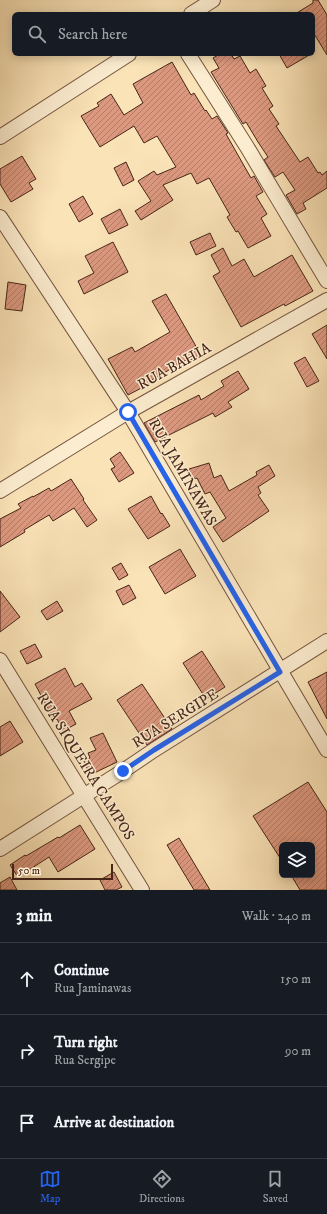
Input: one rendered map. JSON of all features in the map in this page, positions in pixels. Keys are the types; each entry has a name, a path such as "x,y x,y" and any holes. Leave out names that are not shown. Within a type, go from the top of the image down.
{"street":[{"path":"194,12 213,0"},
{"path":"0,137 126,56"},
{"path":"189,56 247,147 327,281"},
{"name":"RUA JAMINAWAS","path":"0,217 128,412 327,750"},
{"name":"RUA BAHIA","path":"0,491 128,412 327,300"},
{"name":"RUA SERGIPE","path":"0,849 327,641"},
{"name":"RUA SIQUEIRA CAMPOS","path":"0,660 142,890"}],"building":[{"path":"313,0 318,0 327,15 327,55 315,35 315,12 298,12 313,3"},
{"path":"216,56 232,56 234,59 240,56 250,73 256,69 266,86 262,88 273,106 269,109 279,124 276,126 300,162 308,157 318,173 320,172 322,175 327,171 327,188 303,203 306,209 297,214 286,195 295,190 283,172 275,177 264,160 268,157 246,122 243,124 211,72 219,68 213,58"},
{"path":"280,56 308,56 287,68"},
{"path":"172,62 191,95 194,93 205,111 206,110 212,119 217,116 228,133 226,134 251,178 254,176 263,192 256,196 267,214 261,218 271,236 248,248 238,231 236,232 227,217 230,215 209,178 197,184 191,173 163,185 173,200 141,220 135,211 151,201 138,181 154,171 157,175 176,167 157,136 144,143 134,126 100,147 81,116 99,106 97,103 111,94 124,115 143,103 133,84"},
{"path":"22,156 36,179 29,183 33,189 11,202 0,184 0,169"},
{"path":"126,162 134,180 123,186 114,168"},
{"path":"83,196 93,214 79,222 69,204"},
{"path":"120,209 128,225 109,234 101,219"},
{"path":"210,233 216,246 196,255 190,242"},
{"path":"113,242 128,272 84,294 78,281 94,273 85,256"},
{"path":"223,248 232,266 244,259 254,277 292,255 313,291 285,306 284,304 241,327 213,276 220,272 211,255"},
{"path":"8,282 26,285 22,311 5,309"},
{"path":"166,294 201,355 187,362 186,360 150,381 151,383 128,395 108,359 132,347 135,352 170,332 152,301"},
{"path":"327,325 327,359 312,334"},
{"path":"305,357 319,381 307,387 294,363"},
{"path":"238,371 249,389 228,402 232,407 215,417 213,413 155,442 144,423 199,395 201,400 224,386 221,381"},
{"path":"120,452 134,473 119,482 111,469 115,467 110,459"},
{"path":"209,463 214,478 221,475 229,491 257,475 256,472 269,465 275,476 258,487 261,493 258,495 269,511 223,542 213,527 226,518 210,492 205,494 197,478 192,479 189,469"},
{"path":"71,479 97,520 87,527 74,508 53,521 49,515 0,547 0,519 21,508 18,504 49,488 51,491"},
{"path":"151,496 170,526 148,539 128,509"},
{"path":"180,549 196,576 165,594 149,567"},
{"path":"121,563 128,575 119,580 112,568"},
{"path":"129,585 136,598 123,605 116,591"},
{"path":"0,591 20,617 0,632"},
{"path":"57,601 63,611 47,620 41,611"},
{"path":"35,644 42,657 27,664 20,651"},
{"path":"202,651 225,687 206,699 183,663"},
{"path":"65,668 75,687 82,683 92,699 69,711 76,724 63,731 57,719 54,720 35,684"},
{"path":"327,672 327,719 308,682"},
{"path":"142,684 172,729 147,745 117,700"},
{"path":"10,721 23,742 0,756 0,727"},
{"path":"103,733 117,762 90,775 84,761 90,758 88,753 96,750 90,738"},
{"path":"308,782 327,812 327,890 300,890 293,878 315,878 315,842 279,842 279,856 253,816"},
{"path":"80,825 95,849 58,872 49,857 18,877 10,865 25,855 26,856 58,837 59,838"},
{"path":"179,838 210,890 194,890 167,845"},
{"path":"114,872 122,887 116,890 105,890 100,880"},
{"path":"10,877 17,890 0,890 0,883"}],"route":[{"path":"123,771 154,750 280,672 128,412"}]}
